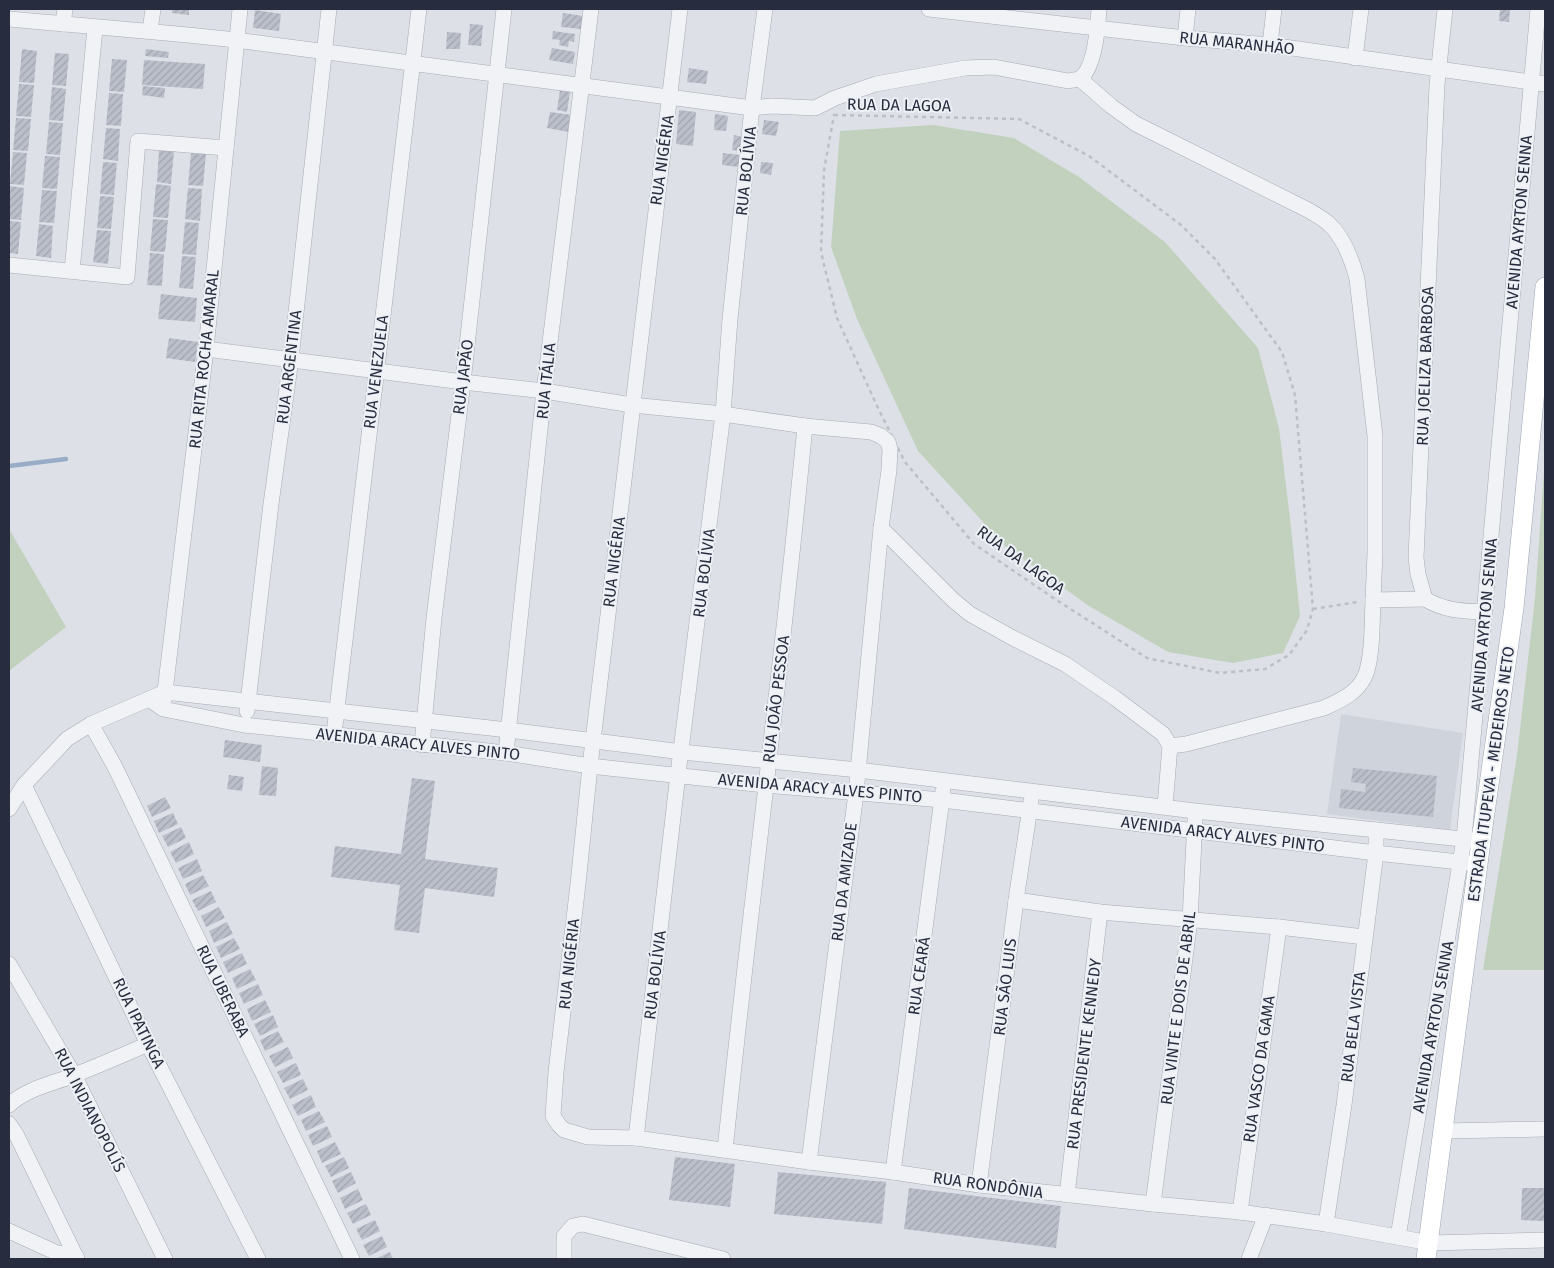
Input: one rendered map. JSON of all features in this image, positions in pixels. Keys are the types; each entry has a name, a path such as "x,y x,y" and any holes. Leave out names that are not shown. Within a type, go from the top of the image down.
{"main road":[{"name":"ESTRADA ITUPEVA - MEDEIROS NETO","path":"1428,1251 1444,1131 1472,840 1514,608 1545,287"}],"street":[{"path":"63,24 65,9"},
{"path":"150,31 153,9"},
{"name":"RUA RITA ROCHA AMARAL","path":"163,709 206,349 240,9"},
{"name":"RUA ARGENTINA","path":"244,725 249,702 271,504 291,359 329,9"},
{"name":"RUA VENEZUELA","path":"334,734 418,9"},
{"name":"RUA JAPÃO","path":"422,745 434,618 463,382 504,9"},
{"name":"RUA ITÁLIA","path":"506,753 544,391 591,9"},
{"name":"RUA NIGÉRIA","path":"554,1116 556,1072 590,766 653,229 671,98 680,9"},
{"name":"RUA BOLÍVIA","path":"636,1138 678,774 723,414 730,319 752,108 766,9"},
{"name":"RUA MARANHÃO","path":"937,9 1185,38 1270,45 1538,83"},
{"path":"9,20 236,40 752,108 772,106 815,108 834,98 876,84 965,68 994,67 1068,81 1080,78 1089,68 1099,9"},
{"path":"1185,38 1188,9"},
{"path":"1270,45 1274,9"},
{"path":"1355,58 1361,9"},
{"name":"RUA JOELIZA BARBOSA","path":"1424,598 1416,558 1437,85 1445,9"},
{"name":"AVENIDA AYRTON SENNA","path":"1472,840 1486,612 1538,83 1538,9"},
{"path":"72,271 95,28"},
{"path":"1080,78 1104,100 1136,124 1308,210 1329,224 1342,240 1353,263 1357,279 1375,436 1373,600 1368,665 1364,678 1354,691 1341,701 1186,744 1170,746"},
{"path":"9,265 127,277 138,141 226,148"},
{"path":"206,349 805,426"},
{"name":"RUA DA AMIZADE","path":"805,426 871,432 881,436 888,442 890,449 856,793 808,1162"},
{"name":"RUA JOÃO PESSOA","path":"725,1150 765,784 790,582 805,426"},
{"path":"881,528 953,600 970,614 1065,664 1152,724 1163,734 1170,746 1164,806"},
{"path":"1373,600 1424,598 1438,607 1459,611 1486,612"},
{"path":"9,809 24,784 67,739 91,724 165,692"},
{"name":"AVENIDA ARACY ALVES PINTO","path":"165,692 508,730 682,752 1032,790 1195,811 1472,840"},
{"path":"149,699 163,709"},
{"name":"AVENIDA ARACY ALVES PINTO","path":"163,709 244,725 506,753 590,766 942,800 1470,864"},
{"name":"RUA UBERABA","path":"91,724 115,767 352,1259"},
{"name":"RUA CEARÁ","path":"893,1172 945,780"},
{"name":"RUA IPATINGA","path":"24,784 148,1044 258,1259"},
{"name":"RUA SÃO LUIS","path":"979,1185 1032,790"},
{"name":"RUA VINTE E DOIS DE ABRIL","path":"1153,1204 1190,920 1195,811"},
{"name":"RUA BELA VISTA","path":"1326,1224 1344,1105 1376,853 1376,830"},
{"name":"AVENIDA AYRTON SENNA","path":"1398,1237 1470,864"},
{"path":"1016,900 1100,912 1279,927 1364,938"},
{"name":"RUA PRESIDENTE KENNEDY","path":"1067,1195 1100,912"},
{"name":"RUA VASCO DA GAMA","path":"1240,1212 1279,927"},
{"name":"RUA INDIANOPOLÍS","path":"9,964 74,1075 165,1259"},
{"path":"9,1105 17,1097 27,1092 74,1075 148,1044"},
{"name":"RUA RONDÔNIA","path":"554,1116 559,1125 572,1134 588,1137 636,1138 979,1185 1266,1215 1398,1237 1428,1251 1545,1240"},
{"path":"9,1124 16,1134 76,1258"},
{"path":"1444,1131 1545,1129"},
{"path":"1249,1259 1266,1215"},
{"path":"564,1259 564,1236 573,1226 583,1224 723,1259"},
{"path":"9,1231 57,1253 76,1258"}],"path":[{"name":"RUA DA LAGOA","path":"834,115 1019,119 1090,156 1180,225 1215,259 1282,352 1295,395 1313,609 1307,630 1289,656 1265,669 1220,673 1147,658 974,544 905,462 837,318 821,252 824,170 834,115"},
{"path":"1313,609 1373,600"}],"shaded area":[{"path":"1341,714 1463,733 1450,830 1327,814"}],"green space":[{"path":"933,125 1014,138 1079,177 1165,242 1258,348 1279,428 1300,616 1283,653 1233,663 1168,652 1089,606 1006,547 918,451 857,319 831,247 840,131"},
{"path":"1545,457 1545,970 1483,970 1517,755 1535,598"},
{"path":"9,529 66,627 9,671"}],"building":[{"path":"172,9 189,9 189,15 172,13"},
{"path":"1500,9 1510,9 1509,22 1499,21"},
{"path":"255,10 281,14 279,31 253,28"},
{"path":"563,13 583,16 581,29 561,27"},
{"path":"470,24 483,25 481,46 468,45"},
{"path":"553,31 575,34 574,42 569,41 568,47 559,45 560,40 552,39"},
{"path":"447,32 461,33 460,49 446,49"},
{"path":"552,48 575,52 573,64 549,60"},
{"path":"22,49 37,51 34,83 19,82"},
{"path":"146,49 169,52 168,58 145,56"},
{"path":"55,53 69,54 66,86 52,85"},
{"path":"112,59 127,60 124,92 109,91"},
{"path":"144,60 205,64 203,89 142,85"},
{"path":"689,68 708,71 706,84 687,82"},
{"path":"19,84 34,85 31,117 16,116"},
{"path":"143,86 165,88 164,98 142,95"},
{"path":"52,87 66,89 63,121 49,120"},
{"path":"560,90 570,92 567,112 557,110"},
{"path":"109,93 123,94 121,126 106,125"},
{"path":"679,110 696,112 693,146 676,144"},
{"path":"550,112 572,115 569,132 547,128"},
{"path":"715,114 728,116 726,131 714,130"},
{"path":"16,118 31,119 28,151 13,150"},
{"path":"764,120 779,122 776,136 762,134"},
{"path":"49,122 63,123 60,155 46,154"},
{"path":"106,128 120,129 118,161 103,159"},
{"path":"734,135 743,137 741,151 732,150"},
{"path":"159,150 174,151 171,184 157,182"},
{"path":"13,152 27,153 24,185 10,184"},
{"path":"191,153 206,154 203,186 188,185"},
{"path":"723,153 740,155 739,167 722,165"},
{"path":"45,156 60,157 57,189 42,188"},
{"path":"103,162 117,163 114,195 100,194"},
{"path":"761,162 773,163 771,175 760,173"},
{"path":"156,184 171,186 168,218 153,217"},
{"path":"10,186 24,188 21,220 9,219"},
{"path":"188,188 202,189 200,221 185,219"},
{"path":"42,190 57,191 54,223 39,222"},
{"path":"100,196 114,197 111,229 97,228"},
{"path":"153,219 168,220 165,252 150,251"},
{"path":"9,221 21,222 18,254 9,253"},
{"path":"185,222 199,223 196,255 182,254"},
{"path":"39,224 53,226 51,258 36,256"},
{"path":"97,230 111,231 108,264 93,262"},
{"path":"150,253 164,254 162,286 147,285"},
{"path":"182,256 196,257 193,289 179,288"},
{"path":"161,294 197,298 195,322 158,319"},
{"path":"169,338 198,342 195,362 166,358"},
{"path":"225,740 262,745 260,762 223,757"},
{"path":"262,766 278,768 276,796 259,795"},
{"path":"1353,768 1437,776 1433,817 1339,808 1341,789 1365,792 1366,784 1351,782"},
{"path":"229,775 244,777 242,791 227,789"},
{"path":"412,778 435,781 425,859 498,868 494,897 425,888 419,933 394,930 400,885 331,877 335,846 401,854"},
{"path":"165,797 171,808 152,817 147,806"},
{"path":"173,813 178,824 159,833 154,821"},
{"path":"181,827 186,838 168,847 162,836"},
{"path":"189,842 194,854 176,863 170,852"},
{"path":"197,859 202,871 183,879 178,868"},
{"path":"203,875 209,886 190,895 185,884"},
{"path":"211,891 216,902 198,911 192,900"},
{"path":"219,907 225,918 206,927 201,916"},
{"path":"227,922 233,934 214,943 209,931"},
{"path":"234,938 240,949 221,958 216,947"},
{"path":"242,953 247,964 228,973 223,962"},
{"path":"250,969 256,980 237,989 232,978"},
{"path":"258,984 263,995 244,1004 239,993"},
{"path":"265,1000 271,1012 252,1021 247,1009"},
{"path":"273,1015 278,1027 260,1036 254,1024"},
{"path":"278,1031 284,1042 265,1051 260,1040"},
{"path":"288,1047 293,1058 275,1067 269,1056"},
{"path":"296,1063 301,1075 283,1083 277,1072"},
{"path":"303,1079 308,1090 290,1099 284,1088"},
{"path":"311,1095 316,1107 298,1116 292,1105"},
{"path":"319,1111 325,1122 306,1131 301,1120"},
{"path":"327,1126 332,1137 313,1146 308,1135"},
{"path":"335,1142 341,1154 322,1163 317,1151"},
{"path":"344,1157 349,1168 331,1177 325,1166"},
{"path":"675,1157 735,1164 730,1207 669,1200"},
{"path":"351,1172 356,1183 338,1193 332,1181"},
{"path":"778,1172 886,1182 882,1224 774,1214"},
{"path":"909,1188 1061,1206 1056,1248 904,1229"},
{"path":"1522,1188 1545,1188 1545,1221 1521,1220"},
{"path":"358,1189 363,1200 345,1209 340,1198"},
{"path":"366,1204 371,1215 353,1224 347,1213"},
{"path":"375,1220 380,1231 362,1240 356,1229"},
{"path":"382,1236 387,1247 369,1256 363,1245"},
{"path":"390,1252 393,1259 375,1259"}],"waterway":[{"path":"9,466 66,459"}]}
